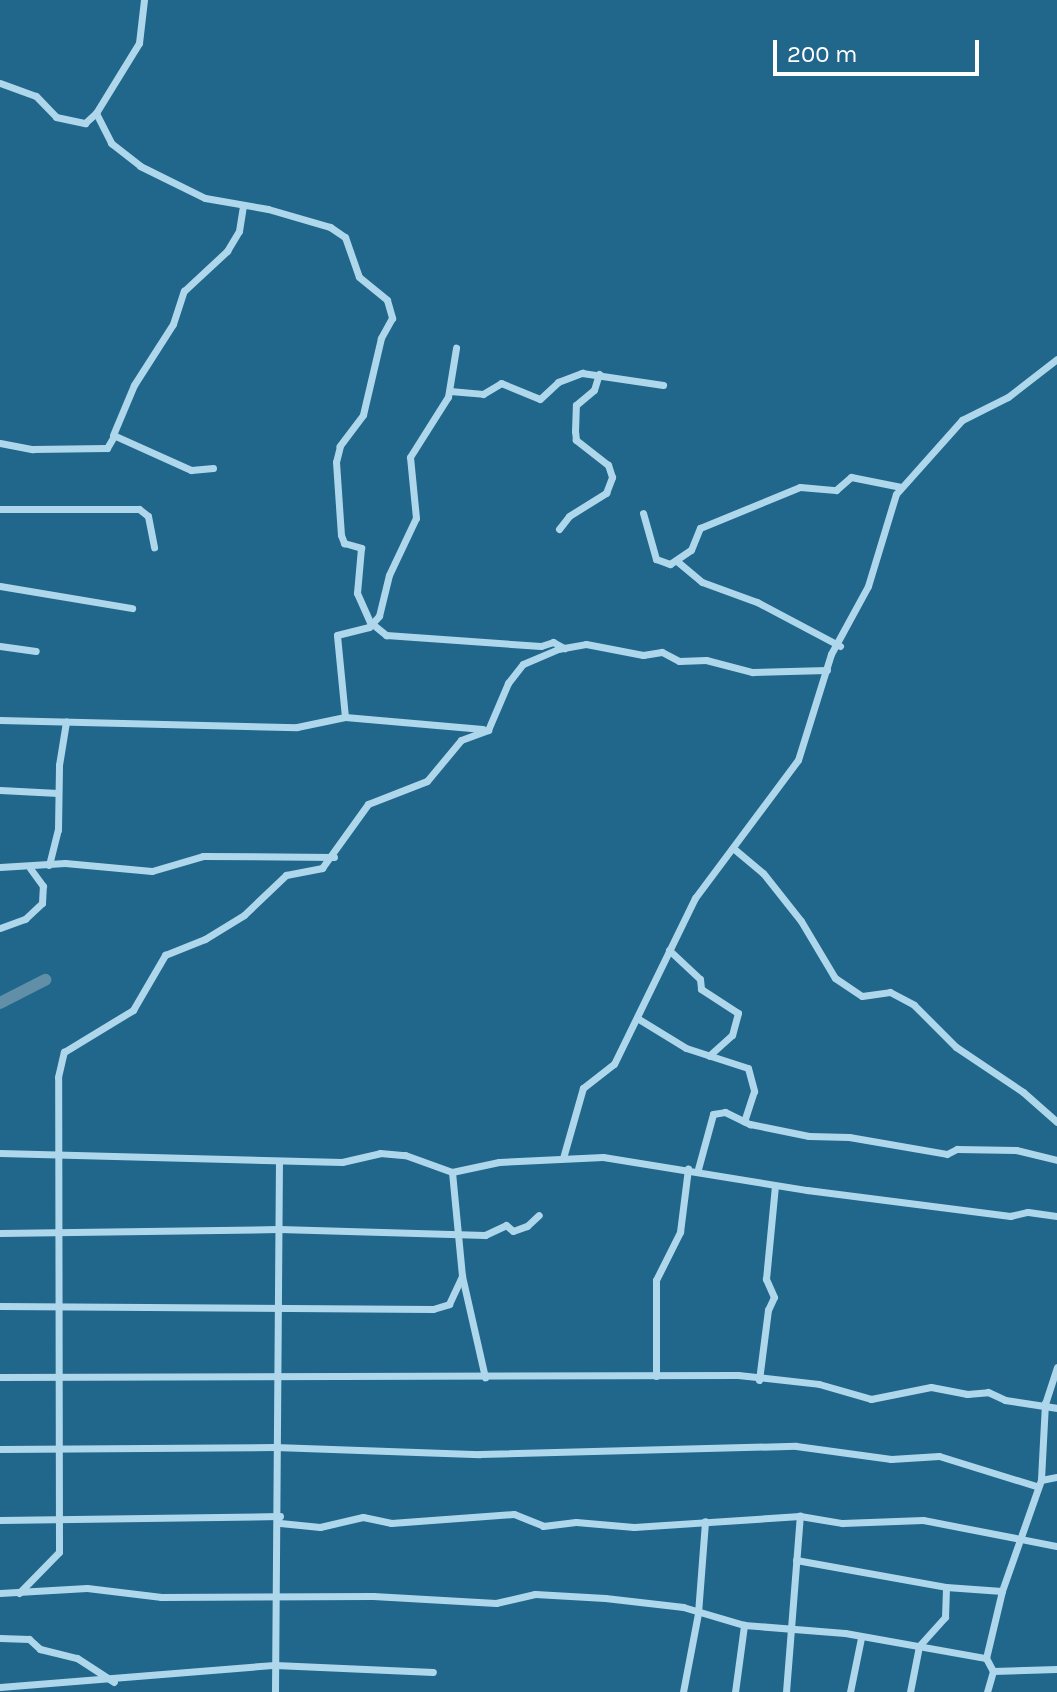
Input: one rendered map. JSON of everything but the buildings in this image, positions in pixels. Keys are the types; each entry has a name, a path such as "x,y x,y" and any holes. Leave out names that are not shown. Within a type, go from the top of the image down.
{"street":[{"path":"0,83 36,96 56,117 85,123 96,113 139,43 144,0"},
{"path":"96,113 111,143 140,166 205,198 330,227 345,237 359,277 390,307 392,318 381,338 363,415 340,446 335,488 344,543 361,548 357,593 372,625 386,635 541,646 553,642 564,648"},
{"path":"0,443 32,449 107,448 134,385 173,324 184,291 227,251 239,231 243,207"},
{"path":"372,625 416,518 410,457 450,391 456,348"},
{"path":"563,1158 583,1088 614,1064 695,898 798,760 831,654 840,646 868,586 901,487 962,420 1008,397 1057,359"},
{"path":"450,391 483,394 501,383 540,399 565,379 599,374 663,385"},
{"path":"559,529 569,516 606,493 612,477 608,465 576,440 576,405 594,390 599,374"},
{"path":"114,436 191,470 213,468"},
{"path":"678,562 691,550 700,528 800,487 836,490 851,477 901,487"},
{"path":"0,509 97,505 139,509 148,516 154,547"},
{"path":"643,513 656,559 678,562 702,582 757,602 840,646"},
{"path":"0,586 132,608"},
{"path":"345,717 337,635 372,625"},
{"path":"19,1593 56,1560 61,1519 57,1377 58,1077 64,1052 133,1010 165,955 244,915 286,875 314,871 334,857 368,804 427,781 461,740 488,730 508,683 523,664 564,648 586,644 643,655 662,652 679,661 706,660 752,672 827,670"},
{"path":"0,646 36,651"},
{"path":"0,720 297,727 345,717 488,730"},
{"path":"49,865 58,830 58,793 66,722"},
{"path":"0,790 58,793"},
{"path":"733,848 763,873 801,921 835,978 862,996 890,992 914,1005 956,1047 1023,1092 1057,1122"},
{"path":"0,867 49,865 152,871 203,856 334,857"},
{"path":"0,928 25,919 42,903 43,886 30,868"},
{"path":"669,950 700,979 701,989 738,1013 732,1035 709,1056"},
{"path":"637,1018 709,1056 748,1068 754,1091 744,1121"},
{"path":"698,1169 713,1114 733,1114 744,1121 809,1136 849,1137 947,1154 957,1149 1016,1150 1057,1160"},
{"path":"0,1153 342,1162 364,1154 405,1155 452,1172 499,1162 603,1157 621,1163 698,1169 775,1186 1010,1216 1028,1212 1057,1216"},
{"path":"275,1692 275,1595 280,1519 275,1447 279,1161"},
{"path":"656,1376 656,1280 680,1232 688,1169"},
{"path":"452,1172 462,1276 485,1377"},
{"path":"759,1380 774,1297 766,1279 775,1186"},
{"path":"0,1233 279,1229 323,1234 457,1232 485,1235 506,1225 513,1231 539,1215"},
{"path":"0,1306 433,1309 449,1304 462,1276"},
{"path":"987,1692 993,1671 986,1658 1002,1591 1039,1483 1045,1403 1057,1367"},
{"path":"0,1377 656,1376 819,1384 871,1399 931,1387 1045,1403 1057,1408"},
{"path":"0,1449 275,1447 480,1454 796,1446 891,1459 939,1456 1039,1483 1057,1477"},
{"path":"0,1520 280,1519 337,1526 363,1517 391,1523 466,1514 519,1515 543,1526 576,1522 634,1527 800,1516 842,1523 923,1520 1057,1546"},
{"path":"786,1692 800,1516"},
{"path":"683,1692 698,1613 705,1521"},
{"path":"796,1560 946,1587 1002,1591"},
{"path":"910,1692 919,1646 945,1617 946,1587"},
{"path":"0,1593 87,1588 161,1597 275,1595 496,1603 550,1594 667,1604 744,1625 792,1628 986,1658"},
{"path":"735,1692 744,1625"},
{"path":"0,1638 29,1639 40,1649 85,1661 114,1682"},
{"path":"850,1692 861,1638"},
{"path":"0,1687 114,1682 275,1665 433,1672"},
{"path":"993,1671 1057,1669"}],"waterway":[{"path":"0,1003 45,980"}]}
